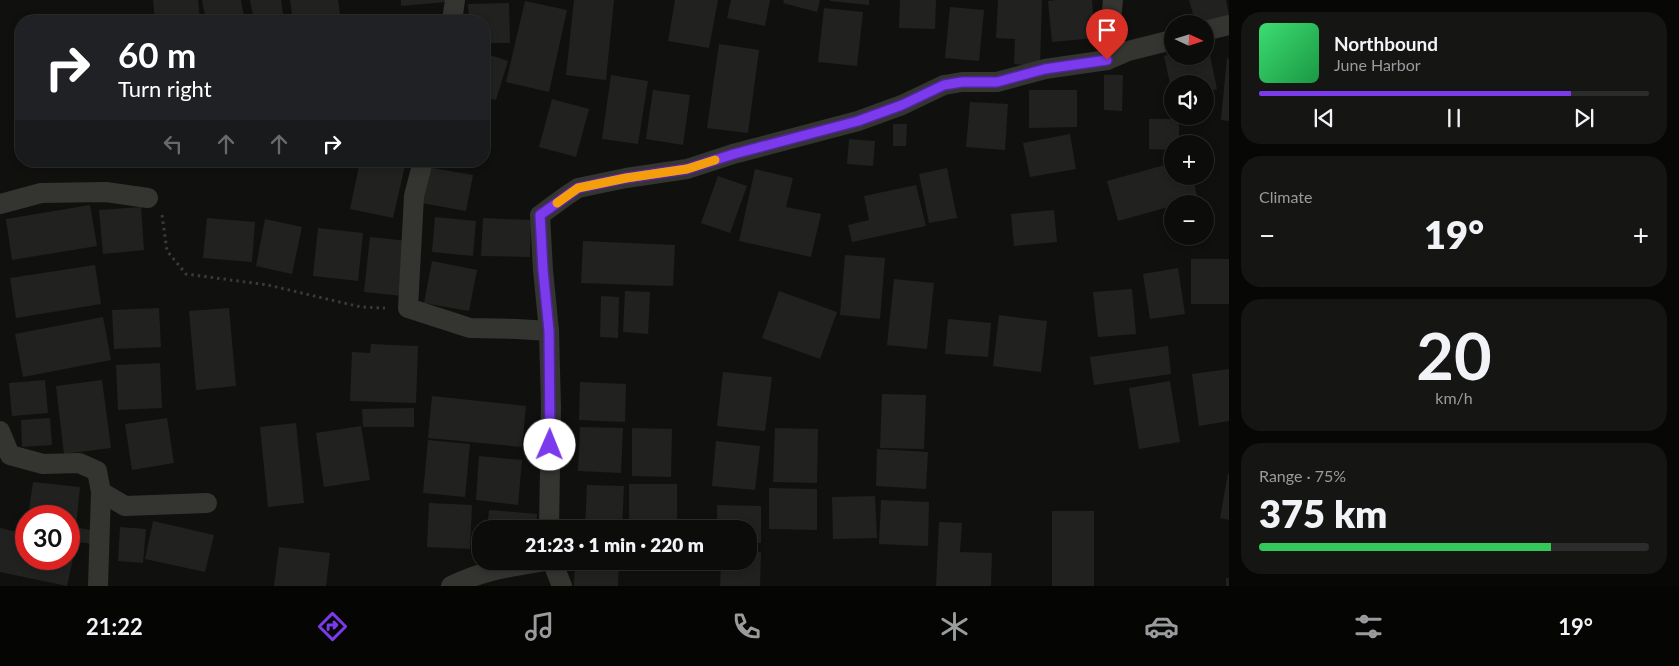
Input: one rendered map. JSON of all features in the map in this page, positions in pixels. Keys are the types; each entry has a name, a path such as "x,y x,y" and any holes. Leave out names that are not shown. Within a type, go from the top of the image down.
{"street":[{"path":"453,15 455,0"},
{"path":"1107,60 1113,0"},
{"path":"1214,29 1229,25"},
{"path":"549,520 551,407 549,331 540,215 578,188 626,178 687,169 734,154 858,121 902,105 944,85 962,82 997,82 1045,69 1107,60 1128,51 1164,42"},
{"path":"421,167 414,196 408,308 470,328 517,328 549,331"},
{"path":"0,204 41,194 106,192 148,198"},
{"path":"0,431 10,455 44,464 79,463 97,471 101,492 98,586"},
{"path":"101,492 125,506 207,503"},
{"path":"451,586 471,576 493,570"},
{"path":"556,570 562,586"}],"path":[{"path":"148,198 163,216 167,251 186,274 268,285 361,307 408,308"}],"building":[{"path":"153,0 198,0 199,15 154,15"},
{"path":"202,0 241,0 244,15 205,15"},
{"path":"250,0 281,0 283,15 253,15"},
{"path":"290,0 338,0 340,15 292,15"},
{"path":"401,0 446,0 446,2 401,6"},
{"path":"574,0 614,0 606,80 566,75"},
{"path":"675,0 718,0 709,48 668,41"},
{"path":"731,0 770,0 765,26 727,18"},
{"path":"784,0 820,0 817,12 783,3"},
{"path":"869,0 869,5 830,1"},
{"path":"900,0 936,0 935,29 899,28"},
{"path":"998,0 1042,0 1040,66 1014,64 1015,39 996,38"},
{"path":"1092,0 1095,38 1052,42 1048,1"},
{"path":"1189,0 1226,0 1229,15 1214,19 1214,15 1193,15"},
{"path":"525,1 567,10 549,92 506,82"},
{"path":"509,3 510,43 490,43 490,15 469,15 468,4"},
{"path":"950,7 984,10 979,61 945,58"},
{"path":"824,8 863,12 857,66 818,62"},
{"path":"719,44 759,50 748,133 707,128"},
{"path":"490,55 508,61 496,100 490,98"},
{"path":"1227,58 1229,59 1229,121 1221,120"},
{"path":"1166,65 1212,65 1217,89 1214,90 1214,75 1168,75"},
{"path":"611,75 648,81 638,144 602,139"},
{"path":"1104,75 1123,75 1122,111 1104,110"},
{"path":"653,90 690,95 683,145 646,139"},
{"path":"1029,90 1077,90 1077,127 1029,128"},
{"path":"552,99 589,109 576,157 539,147"},
{"path":"970,102 1008,104 1005,150 966,147"},
{"path":"1149,119 1164,119 1164,125 1179,125 1179,135 1164,135 1164,150 1149,149"},
{"path":"893,124 907,124 906,146 893,146"},
{"path":"1070,134 1076,169 1030,177 1023,143"},
{"path":"849,139 875,141 873,166 847,164"},
{"path":"1164,165 1164,185 1194,185 1197,195 1164,195 1164,208 1118,221 1107,181"},
{"path":"359,167 405,167 393,218 350,209"},
{"path":"427,167 473,175 466,211 421,203"},
{"path":"947,168 957,218 929,223 919,174"},
{"path":"755,169 793,178 786,207 821,214 811,257 739,241"},
{"path":"718,176 747,186 730,233 701,223"},
{"path":"916,185 926,226 852,242 848,225 869,220 864,196"},
{"path":"90,205 97,246 12,260 6,219"},
{"path":"141,207 144,250 103,254 99,210"},
{"path":"1054,210 1057,242 1014,246 1011,214"},
{"path":"435,217 476,221 473,256 432,252"},
{"path":"207,218 255,222 252,262 203,258"},
{"path":"483,218 531,220 530,257 481,256"},
{"path":"265,219 302,227 292,274 256,266"},
{"path":"318,228 363,233 358,281 313,276"},
{"path":"370,237 408,241 402,296 364,292"},
{"path":"583,241 675,245 673,286 581,283"},
{"path":"845,255 885,258 880,319 840,315"},
{"path":"1191,259 1229,259 1229,304 1191,304"},
{"path":"432,261 477,270 469,311 424,303"},
{"path":"95,265 101,304 16,318 10,278"},
{"path":"1178,268 1185,314 1150,319 1143,274"},
{"path":"894,279 934,283 927,349 887,345"},
{"path":"1132,289 1136,334 1098,337 1093,292"},
{"path":"625,291 650,292 648,334 623,332"},
{"path":"779,291 837,312 820,359 762,338"},
{"path":"601,296 619,297 618,338 600,337"},
{"path":"159,308 161,347 114,349 112,310"},
{"path":"229,308 236,386 196,390 189,311"},
{"path":"999,315 1047,321 1041,372 993,366"},
{"path":"103,317 111,360 23,377 15,334"},
{"path":"948,319 991,323 988,357 945,354"},
{"path":"371,344 418,346 416,403 350,401 352,352 370,353"},
{"path":"1168,346 1171,374 1094,385 1090,357"},
{"path":"160,363 162,408 118,410 116,365"},
{"path":"1229,369 1229,421 1199,426 1192,374"},
{"path":"723,372 772,377 765,431 717,426"},
{"path":"45,380 48,413 12,416 9,383"},
{"path":"102,380 111,448 64,454 56,386"},
{"path":"1170,381 1180,442 1139,449 1129,388"},
{"path":"580,382 626,384 625,422 579,420"},
{"path":"882,394 926,395 924,449 880,448"},
{"path":"432,396 526,406 522,447 428,438"},
{"path":"414,408 414,427 363,427 362,409"},
{"path":"50,418 52,445 22,447 21,420"},
{"path":"167,418 174,463 132,470 125,424"},
{"path":"296,423 304,503 268,507 260,427"},
{"path":"361,426 370,480 324,487 316,433"},
{"path":"580,427 623,428 621,473 578,471"},
{"path":"632,428 672,429 671,477 632,476"},
{"path":"775,428 818,429 817,483 773,482"},
{"path":"428,440 470,444 465,497 423,493"},
{"path":"716,441 760,446 755,490 712,486"},
{"path":"877,449 928,452 926,489 876,486"},
{"path":"479,456 522,460 518,505 476,500"},
{"path":"1229,474 1229,520 1220,518"},
{"path":"33,482 80,487 78,505 30,505"},
{"path":"629,484 677,484 677,520 629,520"},
{"path":"587,485 624,486 622,520 585,520"},
{"path":"769,488 817,489 817,530 769,529"},
{"path":"875,496 877,538 833,539 832,497"},
{"path":"881,500 929,502 928,546 879,544"},
{"path":"429,503 472,505 470,549 427,547"},
{"path":"717,505 761,506 761,543 757,543 757,520 717,520"},
{"path":"489,510 537,514 537,520 488,520"},
{"path":"1052,511 1094,511 1094,586 1052,586"},
{"path":"153,521 214,535 205,572 145,559"},
{"path":"939,522 962,523 960,552 992,553 991,586 936,586"},
{"path":"120,527 146,529 143,563 118,561"},
{"path":"0,528 15,531 15,570 71,570 67,586 0,572"},
{"path":"80,528 95,531 92,544 80,542"},
{"path":"279,547 330,553 326,586 274,586"},
{"path":"757,552 761,552 760,586 720,586 721,570 757,570"},
{"path":"575,570 619,570 618,586 574,586"},
{"path":"1226,578 1229,578 1229,586 1226,586"}],"slow traffic":[{"path":"557,203 578,188 626,178 687,169 715,160"}],"route":[{"path":"550,445 549,331 540,215 566,196 578,188 626,178 687,169 734,154 858,121 902,105 944,85 962,82 997,82 1045,69 1107,60"}]}
